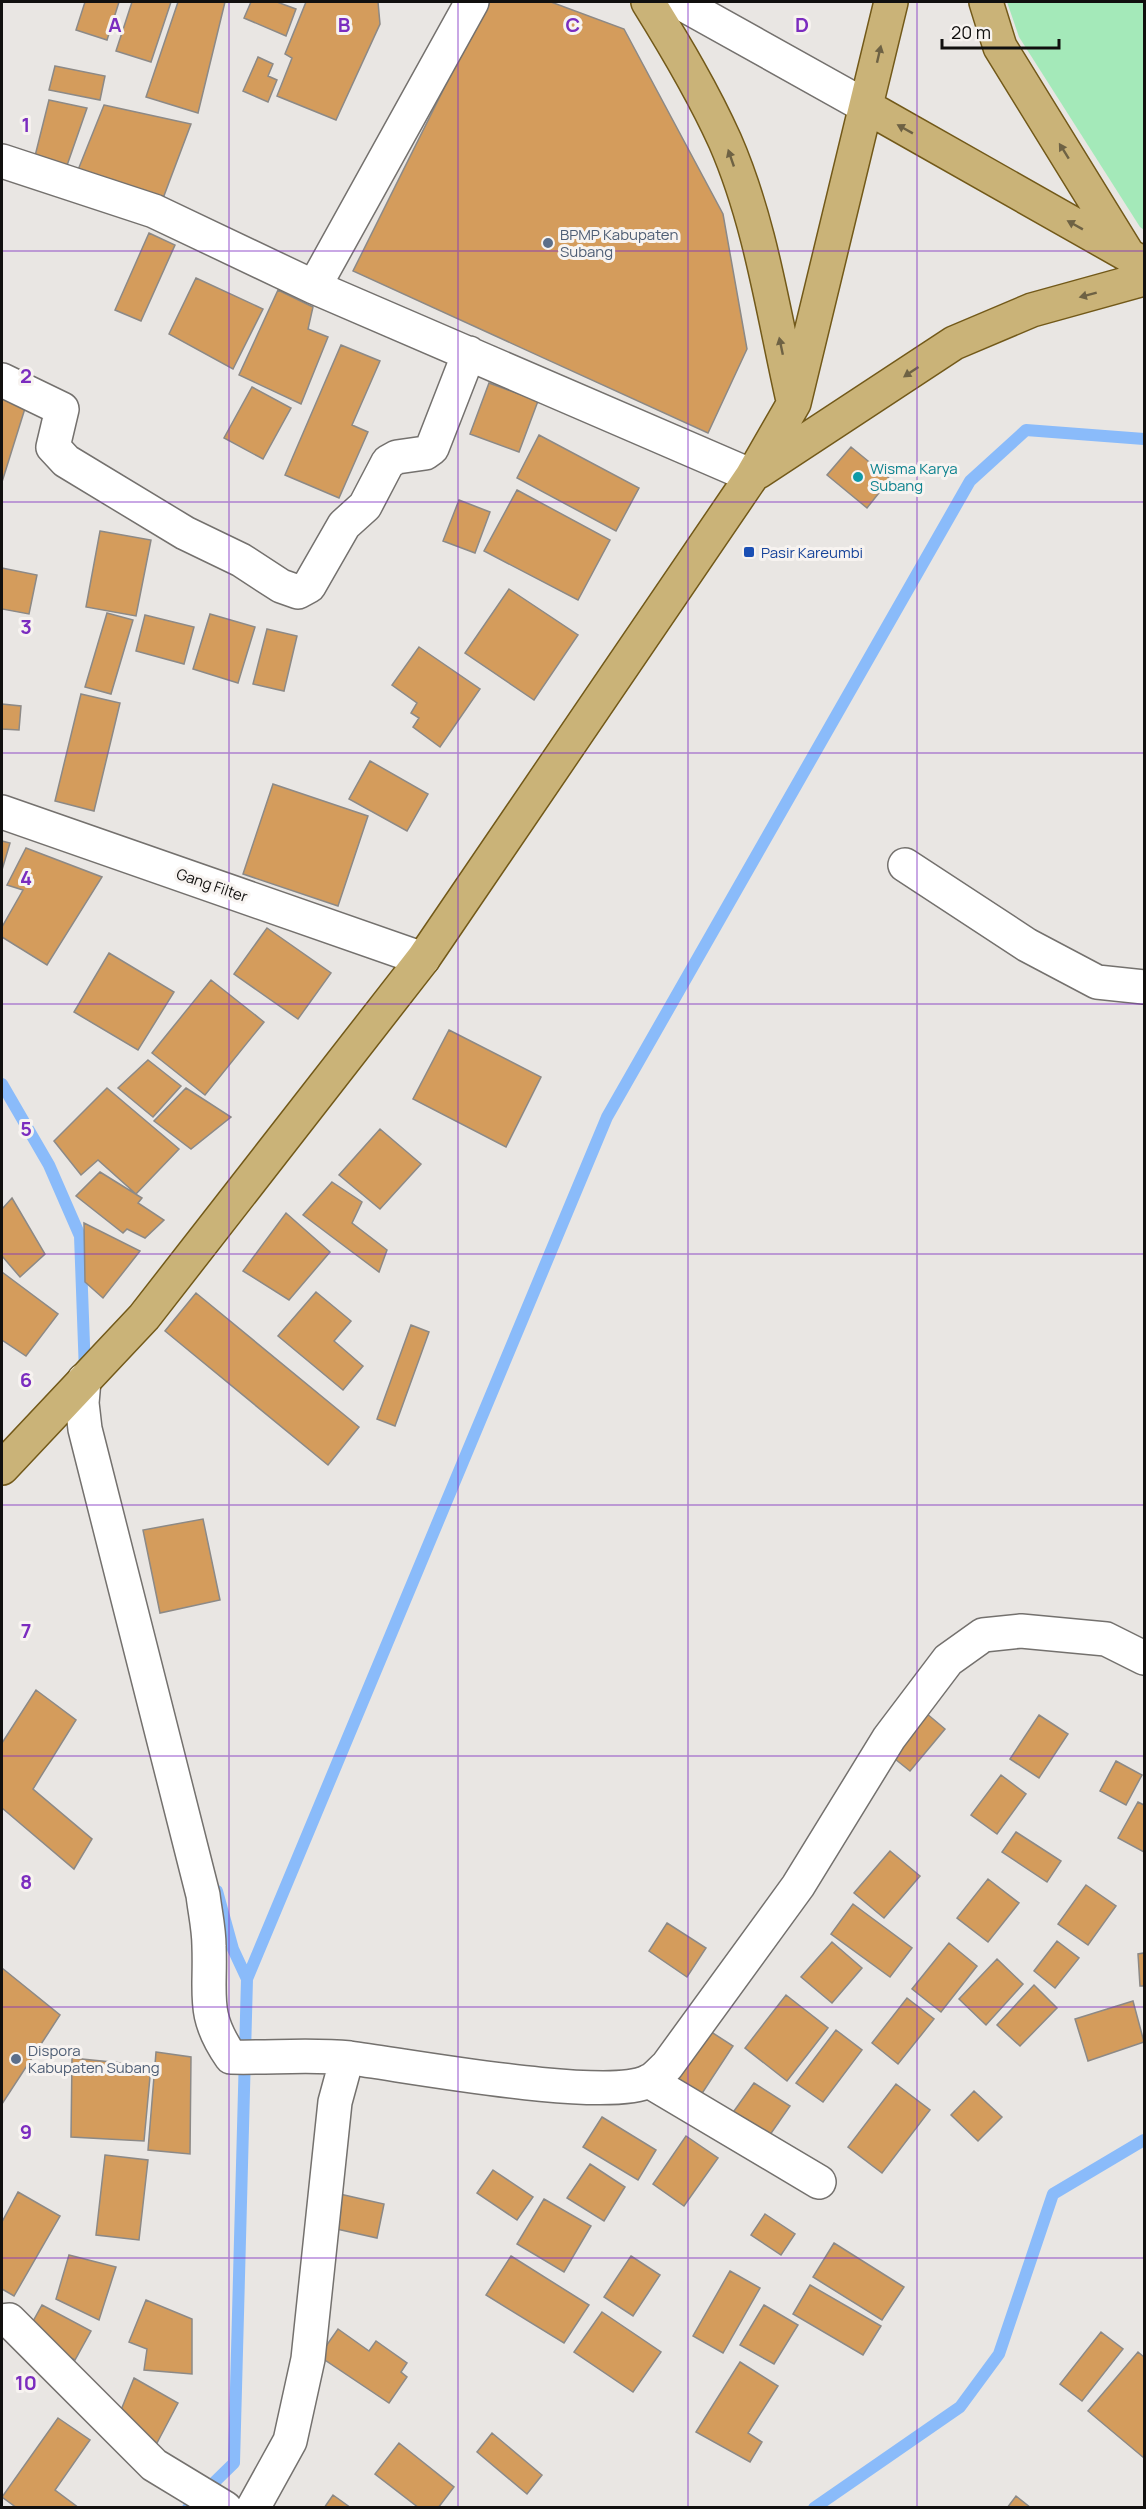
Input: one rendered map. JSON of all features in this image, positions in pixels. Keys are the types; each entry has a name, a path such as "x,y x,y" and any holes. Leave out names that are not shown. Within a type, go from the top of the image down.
{"main road":[{"path":"648,2 686,61 725,142 756,233 794,403"},
{"path":"2,1468 144,1317 423,959 752,476 794,403 891,2"},
{"path":"986,2 1000,47 1139,266"},
{"path":"867,107 1139,266"},
{"path":"752,476 954,343 1139,266"}],"street":[{"path":"314,287 472,2"},
{"path":"679,2 867,107"},
{"path":"2,161 154,211 314,287 752,476"},
{"path":"2,380 62,409 53,447 66,460 185,533 241,560 281,586 298,592 309,586 344,525 365,506 388,462 397,457 425,453 432,448 469,353"},
{"name":"Gang Filter","path":"2,812 423,959"},
{"path":"905,865 1027,945 1096,982 1144,987"},
{"path":"84,1380 82,1403 86,1429 203,1895 209,1945 208,2010 218,2038 231,2057 336,2058 586,2087 630,2086 649,2081 667,2066 798,1886 889,1738 948,1660 983,1635 1021,1631 1106,1638 1144,1658"},
{"path":"2,2321 9,2320 154,2465 233,2506 290,2441 308,2359 335,2102 336,2058"},
{"path":"649,2081 819,2182"}],"green space":[{"path":"1007,2 1144,2 1144,230 1019,37"}],"building":[{"path":"85,2 119,2 107,40 76,30"},
{"path":"132,2 171,2 151,62 116,51"},
{"path":"178,2 225,2 198,113 146,97"},
{"path":"251,2 277,2 296,9 286,36 244,18"},
{"path":"306,2 378,2 380,24 336,120 277,96 292,58 285,54"},
{"name":"BPMP Kabupaten Subang","path":"487,2 551,2 624,29 723,214 747,349 708,433 353,271"},
{"path":"258,57 273,64 268,76 277,80 268,102 243,91"},
{"path":"55,66 105,76 100,100 49,90"},
{"path":"49,100 87,108 64,174 33,164"},
{"path":"104,105 191,124 162,201 76,175"},
{"path":"149,233 175,245 141,321 115,310"},
{"path":"196,278 263,309 233,369 169,334"},
{"path":"278,290 313,307 308,329 328,337 301,404 239,375"},
{"path":"341,345 380,361 352,425 368,432 339,498 285,475"},
{"path":"489,383 538,401 519,452 470,434"},
{"path":"252,387 291,408 263,459 224,438"},
{"path":"2,394 27,402 2,482"},
{"path":"539,435 639,488 616,531 517,478"},
{"name":"Wisma Karya Subang","path":"851,447 890,479 867,508 827,475"},
{"path":"517,490 610,540 578,600 484,551"},
{"path":"459,500 490,512 475,553 443,541"},
{"path":"100,531 151,540 136,616 86,607"},
{"path":"2,568 37,575 29,614 2,609"},
{"path":"509,589 578,635 534,700 465,653"},
{"path":"107,613 133,620 111,694 85,687"},
{"path":"210,614 255,627 238,683 193,669"},
{"path":"145,615 194,627 184,664 136,651"},
{"path":"267,629 297,636 284,691 253,684"},
{"path":"419,647 480,689 440,747 413,727 419,718 411,713 417,703 392,685"},
{"path":"81,694 120,703 94,811 55,801"},
{"path":"2,704 21,706 19,730 2,729"},
{"path":"370,761 428,794 407,831 349,799"},
{"path":"273,784 368,816 338,906 243,874"},
{"path":"2,841 10,843 2,870"},
{"path":"26,848 102,877 47,965 2,937 2,927 23,890 7,885"},
{"path":"267,928 331,973 298,1019 234,974"},
{"path":"109,953 174,992 138,1050 74,1012"},
{"path":"211,980 264,1022 205,1095 152,1053"},
{"path":"449,1030 541,1077 506,1147 413,1099"},
{"path":"148,1060 181,1086 153,1117 118,1088"},
{"path":"107,1088 179,1149 136,1194 98,1160 81,1175 54,1141"},
{"path":"186,1088 231,1117 191,1149 154,1121"},
{"path":"380,1129 421,1164 380,1209 339,1175"},
{"path":"100,1172 142,1198 138,1203 164,1220 145,1238 127,1229 123,1233 76,1196"},
{"path":"332,1182 362,1202 352,1223 387,1250 379,1272 303,1215"},
{"path":"12,1198 45,1254 20,1277 2,1256 2,1209"},
{"path":"286,1213 330,1252 289,1300 243,1271"},
{"path":"84,1223 140,1251 103,1298 85,1282"},
{"path":"2,1272 58,1314 26,1356 2,1340"},
{"path":"316,1292 351,1321 334,1341 363,1366 343,1390 278,1336"},
{"path":"196,1293 359,1427 328,1465 165,1331"},
{"path":"411,1325 429,1332 395,1426 377,1419"},
{"path":"203,1519 220,1600 160,1613 143,1530"},
{"path":"36,1690 76,1720 33,1789 92,1839 74,1869 2,1808 2,1743"},
{"path":"920,1708 945,1729 910,1771 885,1751"},
{"path":"1039,1715 1068,1734 1039,1778 1010,1759"},
{"path":"1116,1761 1142,1775 1126,1805 1100,1791"},
{"path":"1001,1775 1026,1794 997,1834 971,1815"},
{"path":"1138,1802 1144,1805 1144,1852 1118,1838"},
{"path":"1016,1832 1061,1861 1047,1882 1002,1852"},
{"path":"890,1851 920,1876 884,1918 854,1893"},
{"path":"988,1879 1019,1903 988,1942 957,1918"},
{"path":"1086,1885 1116,1906 1088,1945 1058,1924"},
{"path":"853,1904 912,1948 890,1977 831,1934"},
{"path":"667,1923 706,1948 687,1977 649,1951"},
{"path":"1057,1941 1079,1958 1055,1988 1034,1971"},
{"path":"832,1942 862,1968 832,2003 801,1977"},
{"path":"949,1943 977,1966 941,2012 912,1989"},
{"path":"1144,1953 1144,1986 1140,1986 1138,1954"},
{"path":"997,1959 1023,1984 986,2025 959,1999"},
{"name":"Dispora Kabupaten Subang","path":"2,1968 60,2015 2,2104"},
{"path":"1034,1985 1057,2008 1020,2046 997,2025"},
{"path":"786,1995 828,2028 787,2081 745,2048"},
{"path":"907,1998 934,2019 898,2064 872,2043"},
{"path":"1133,2001 1144,2042 1088,2061 1075,2019"},
{"path":"702,2026 733,2046 699,2098 667,2077"},
{"path":"836,2030 862,2050 823,2102 796,2083"},
{"path":"156,2052 191,2057 190,2154 148,2150"},
{"path":"72,2058 151,2066 144,2141 71,2137"},
{"path":"754,2083 790,2106 765,2142 729,2118"},
{"path":"896,2084 930,2110 882,2173 848,2147"},
{"path":"974,2091 1002,2117 978,2141 951,2115"},
{"path":"602,2117 656,2150 638,2180 583,2147"},
{"path":"686,2136 718,2158 684,2206 653,2184"},
{"path":"105,2155 148,2160 139,2240 96,2235"},
{"path":"590,2164 625,2187 604,2221 567,2198"},
{"path":"493,2170 533,2197 517,2220 477,2193"},
{"path":"18,2192 60,2216 14,2296 2,2289 2,2222"},
{"path":"331,2192 384,2204 377,2238 323,2226"},
{"path":"544,2199 591,2226 564,2272 517,2244"},
{"path":"765,2214 795,2234 781,2255 751,2235"},
{"path":"834,2243 904,2287 882,2320 813,2277"},
{"path":"69,2255 116,2267 99,2320 56,2299"},
{"path":"511,2256 589,2305 564,2343 486,2295"},
{"path":"631,2256 660,2275 633,2316 604,2297"},
{"path":"730,2271 760,2288 723,2353 693,2336"},
{"path":"810,2285 881,2326 863,2355 793,2314"},
{"path":"146,2300 192,2319 192,2374 144,2370 147,2349 129,2342"},
{"path":"42,2305 91,2331 75,2360 26,2334"},
{"path":"764,2305 798,2325 774,2364 740,2345"},
{"path":"602,2312 661,2352 633,2392 574,2352"},
{"path":"338,2329 369,2351 376,2341 407,2363 401,2372 407,2377 389,2403 319,2356"},
{"path":"1101,2332 1123,2349 1082,2401 1060,2384"},
{"path":"1138,2352 1144,2357 1144,2458 1088,2411"},
{"path":"740,2362 778,2386 748,2433 762,2442 750,2462 696,2432"},
{"path":"134,2378 178,2403 157,2443 119,2415"},
{"path":"58,2418 90,2440 55,2490 79,2508 17,2508 2,2497"},
{"path":"492,2433 542,2475 527,2494 477,2452"},
{"path":"399,2443 454,2487 438,2508 419,2508 375,2474"},
{"path":"333,2495 351,2508 324,2508"},
{"path":"1016,2496 1031,2508 1007,2508"}],"waterway":[{"path":"188,2508 234,2463 247,1979 607,1117 970,481 1026,430 1144,439"},
{"path":"2,1084 49,1165 80,1236 85,1372"},
{"path":"217,1891 233,1949 247,1979"},
{"path":"814,2508 960,2407 999,2354 1053,2194 1144,2140"}],"place":[{"name":"BPMP Kabupaten Subang","path":"548,243"},
{"name":"Wisma Karya Subang","path":"858,477"},
{"name":"Pasir Kareumbi","path":"749,552"},
{"name":"Dispora Kabupaten Subang","path":"16,2059"}]}
